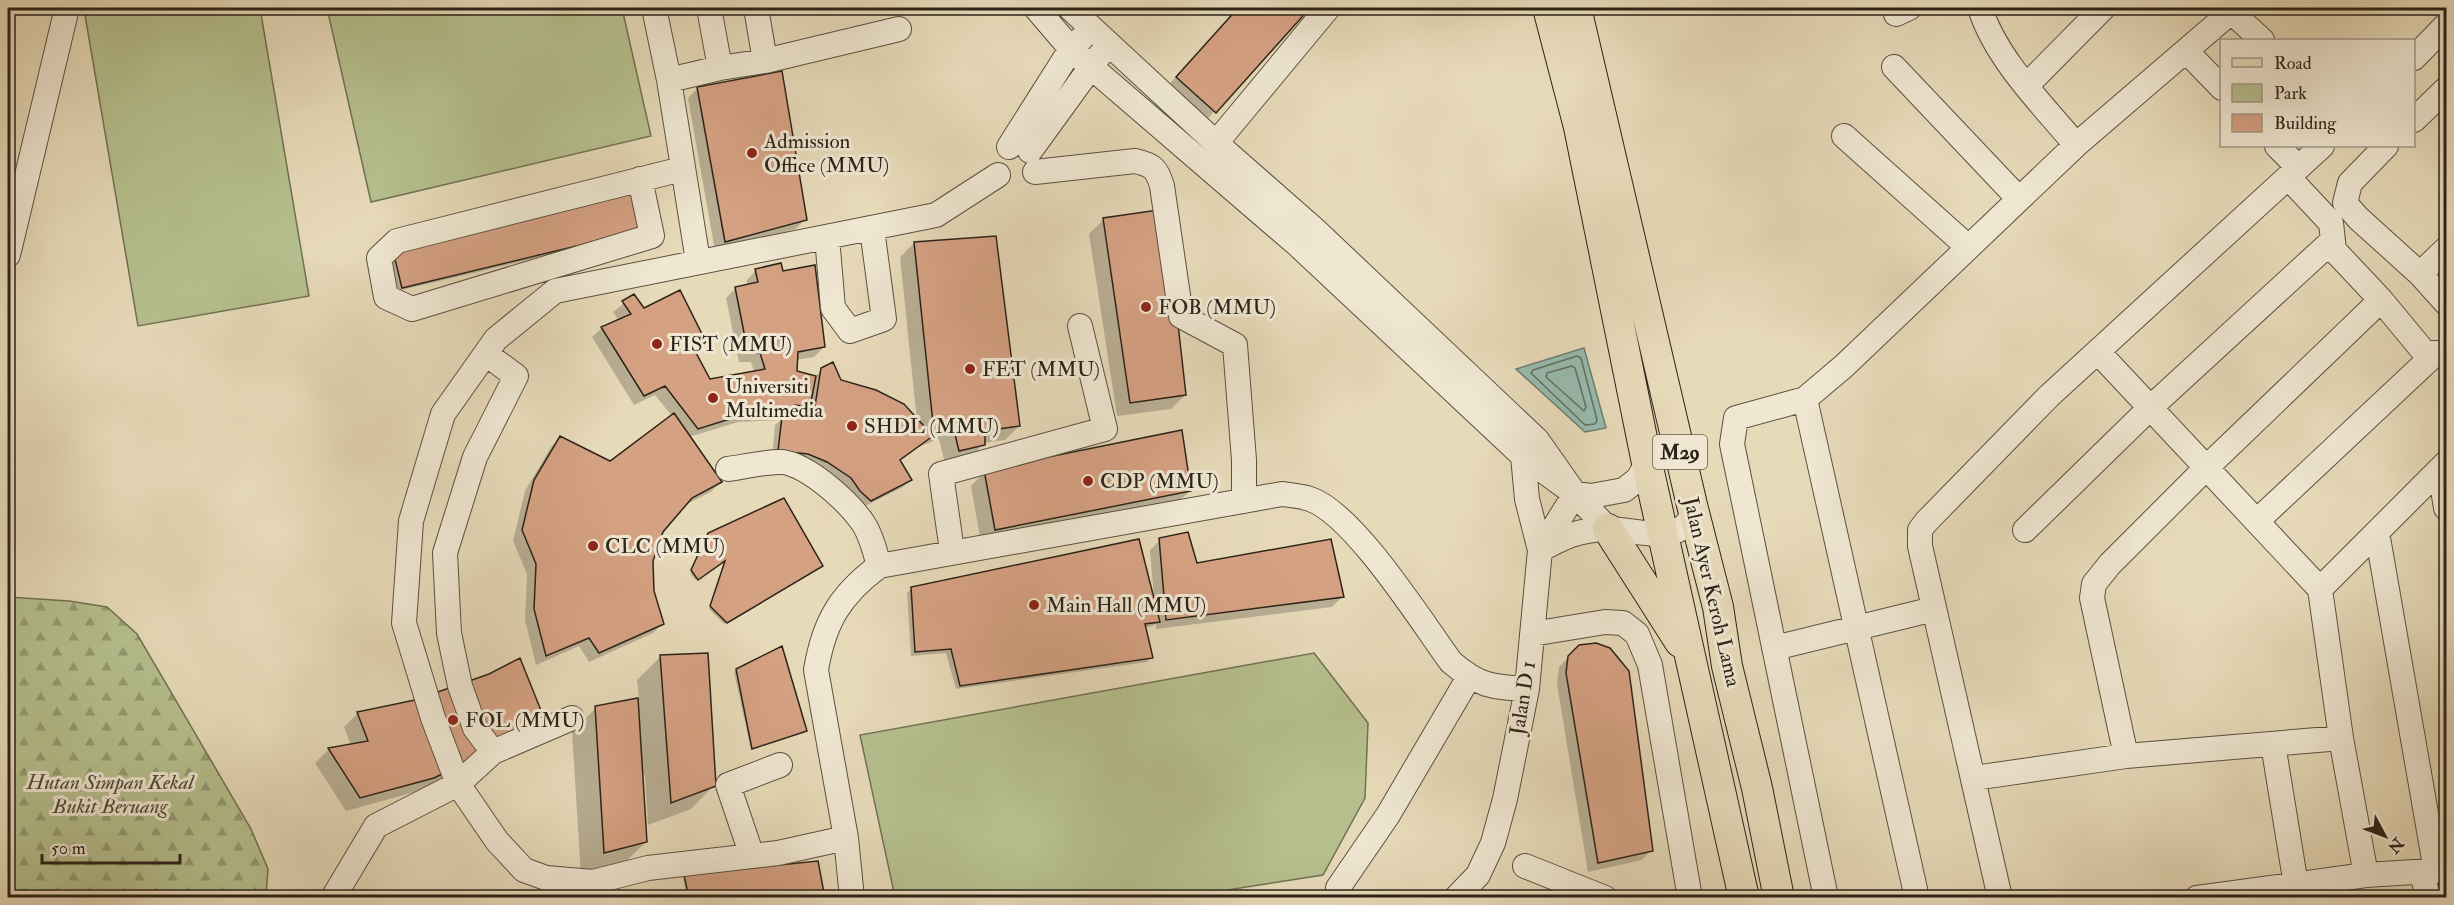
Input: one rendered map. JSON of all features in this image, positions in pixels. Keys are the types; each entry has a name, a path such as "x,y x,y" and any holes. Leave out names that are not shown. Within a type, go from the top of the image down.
{"main road":[{"name":"Jalan Ayer Keroh Lama","path":"1548,8 1579,127 1647,463 1744,897"},
{"name":"Jalan Ayer Keroh Lama","path":"1576,8 1718,607 1727,666 1757,788 1779,897"},
{"path":"1608,529 1691,660"},
{"path":"1736,864 1750,880 1755,897"}],"street":[{"path":"8,255 67,8"},
{"path":"654,8 669,80 698,261"},
{"path":"709,8 720,68"},
{"path":"756,8 765,61"},
{"path":"1036,8 1071,49 1299,246 1523,456 1575,494 1591,496 1624,490 1638,479 1647,463"},
{"path":"1070,8 1216,143 1314,229 1537,440 1575,494 1608,529"},
{"path":"1216,143 1328,8"},
{"path":"1895,8 1896,14 1909,8"},
{"path":"1980,8 1989,32 2026,86 2076,145"},
{"path":"2026,86 2103,8"},
{"path":"1826,897 1732,444 1732,432 1736,418 1805,399 1844,366 2076,145 2186,51 2229,10 2261,39"},
{"path":"2415,57 2446,25"},
{"path":"669,80 720,68 765,61 899,29"},
{"path":"1100,37 1071,49 1025,156 1031,180 1023,185 1013,186 998,175 996,165 1000,154 1025,156 1135,161 1146,163 1157,172 1162,186 1181,316 1235,345 1244,460 1244,501"},
{"path":"1025,156 1090,66 1100,37"},
{"path":"2186,51 2220,86"},
{"path":"1894,67 2019,199"},
{"path":"2415,119 2446,89"},
{"path":"1844,136 1968,247"},
{"path":"2278,147 2331,223 2334,250 2381,300 2424,352 2441,354"},
{"path":"2000,897 1920,546 1920,530 2049,396 2321,147"},
{"path":"2385,147 2350,183 2344,202 2358,218 2420,274 2446,303"},
{"path":"640,179 652,236 412,309 386,297 379,258 397,241 640,179 682,169"},
{"path":"846,838 778,853 648,868 593,882 546,878 524,870 497,842 458,784 433,718 404,623 411,521 443,414 496,339 555,291 936,215 998,175"},
{"path":"827,237 833,308 850,331 884,319 872,229"},
{"path":"2025,530 2150,408 2333,240"},
{"path":"2420,274 2446,249"},
{"path":"2126,756 2092,598 2094,584 2110,564 2206,468 2381,300"},
{"path":"952,551 940,474 1105,429 1080,326"},
{"path":"2098,352 2320,589 2341,738 2366,875"},
{"path":"486,354 516,376 475,457 463,493 445,553 445,593 448,633 460,686 475,728 493,752"},
{"path":"2257,521 2441,354"},
{"path":"1805,399 1917,897"},
{"path":"1523,456 1527,499 1540,550 1572,533 1608,529 1664,534 1680,528 1690,519 1692,505"},
{"path":"728,469 783,462 809,472 834,492 862,522 873,542 879,566"},
{"path":"2320,589 2443,466"},
{"path":"2443,466 2446,508"},
{"path":"852,897 846,838 816,670 820,646 829,620 843,597 879,566 952,551 1031,540 1282,494 1310,499 1335,514 1359,538 1451,662 1469,677 1490,687 1527,689"},
{"name":"Jalan D 1","path":"1456,897 1478,875 1493,843 1505,799 1527,689 1540,550 1575,494"},
{"path":"2377,532 2435,871 2428,897"},
{"path":"1774,648 1934,609"},
{"path":"1532,634 1605,622 1623,623 1637,634 1650,665 1690,897"},
{"path":"1338,888 1388,815 1469,677"},
{"path":"333,897 376,826 458,784 493,752 572,718"},
{"path":"1974,778 2126,756 2341,738"},
{"path":"2273,744 2288,889"},
{"path":"752,856 728,785 780,765"},
{"path":"1526,866 1605,897"},
{"path":"2197,897 2288,889 2366,875 2435,871"}],"green space":[{"path":"128,8 260,8 309,296 138,326 85,15"},
{"path":"327,8 622,8 651,136 371,202"},
{"name":"Hutan Simpan Kekal Bukit Beruang","path":"8,597 69,601 107,607 137,634 251,829 268,869 266,897 8,897"},
{"path":"1314,653 1368,723 1365,798 1323,875 1177,898 895,897 860,735"}],"water":[{"path":"1584,348 1606,428 1585,432 1516,369"}],"building":[{"path":"1238,8 1310,8 1216,113 1176,77"},
{"name":"Admission Office (MMU)","path":"782,71 807,220 725,242 697,87"},
{"path":"632,191 643,230 402,288 392,247"},
{"name":"FOB (MMU)","path":"1165,209 1186,395 1130,403 1103,218"},
{"name":"FET (MMU)","path":"996,236 1020,426 985,431 985,445 959,451 953,426 934,433 914,242"},
{"name":"FIST (MMU)","path":"781,263 783,271 815,265 825,347 798,352 797,371 816,376 810,407 795,405 791,411 749,413 698,429 665,386 644,396 601,327 631,314 622,301 634,294 644,308 680,290 706,342 694,349 710,379 765,369 760,353 748,353 735,287 758,282 755,269"},
{"name":"SHDL (MMU)","path":"833,362 841,380 876,390 904,404 933,436 900,460 912,480 871,501 851,478 827,462 808,454 778,451 782,416 814,412 821,368"},
{"name":"CLC (MMU)","path":"674,413 722,482 692,498 663,532 653,561 654,591 664,624 599,653 589,638 546,656 534,609 536,564 522,530 534,480 560,436 610,461"},
{"name":"CDP (MMU)","path":"1182,430 1191,491 995,530 984,470"},
{"path":"784,498 823,566 727,623 710,606 725,561 698,580 691,570 708,533"},
{"path":"1188,532 1197,563 1331,539 1344,597 1166,620 1159,538"},
{"name":"Main Hall (MMU)","path":"1139,539 1160,622 1145,624 1153,658 960,686 951,649 915,652 911,587"},
{"path":"1596,643 1610,648 1629,671 1653,851 1598,863 1566,673 1568,656 1579,645"},
{"path":"782,646 807,731 752,749 736,669"},
{"path":"708,653 716,786 671,803 660,655"},
{"name":"FOL (MMU)","path":"520,658 548,728 492,750 434,778 360,798 328,748 368,741 357,712 415,700 489,674"},
{"path":"638,698 647,842 604,853 595,706"},
{"path":"818,861 825,898 689,898 684,875"}],"place":[{"name":"Admission Office (MMU)","path":"752,153"},
{"name":"FOB (MMU)","path":"1146,307"},
{"name":"FIST (MMU)","path":"657,344"},
{"name":"FET (MMU)","path":"970,369"},
{"name":"Universiti Multimedia","path":"713,398"},
{"name":"SHDL (MMU)","path":"852,426"},
{"name":"CDP (MMU)","path":"1088,481"},
{"name":"CLC (MMU)","path":"593,546"},
{"name":"Main Hall (MMU)","path":"1034,605"},
{"name":"FOL (MMU)","path":"453,720"}]}
